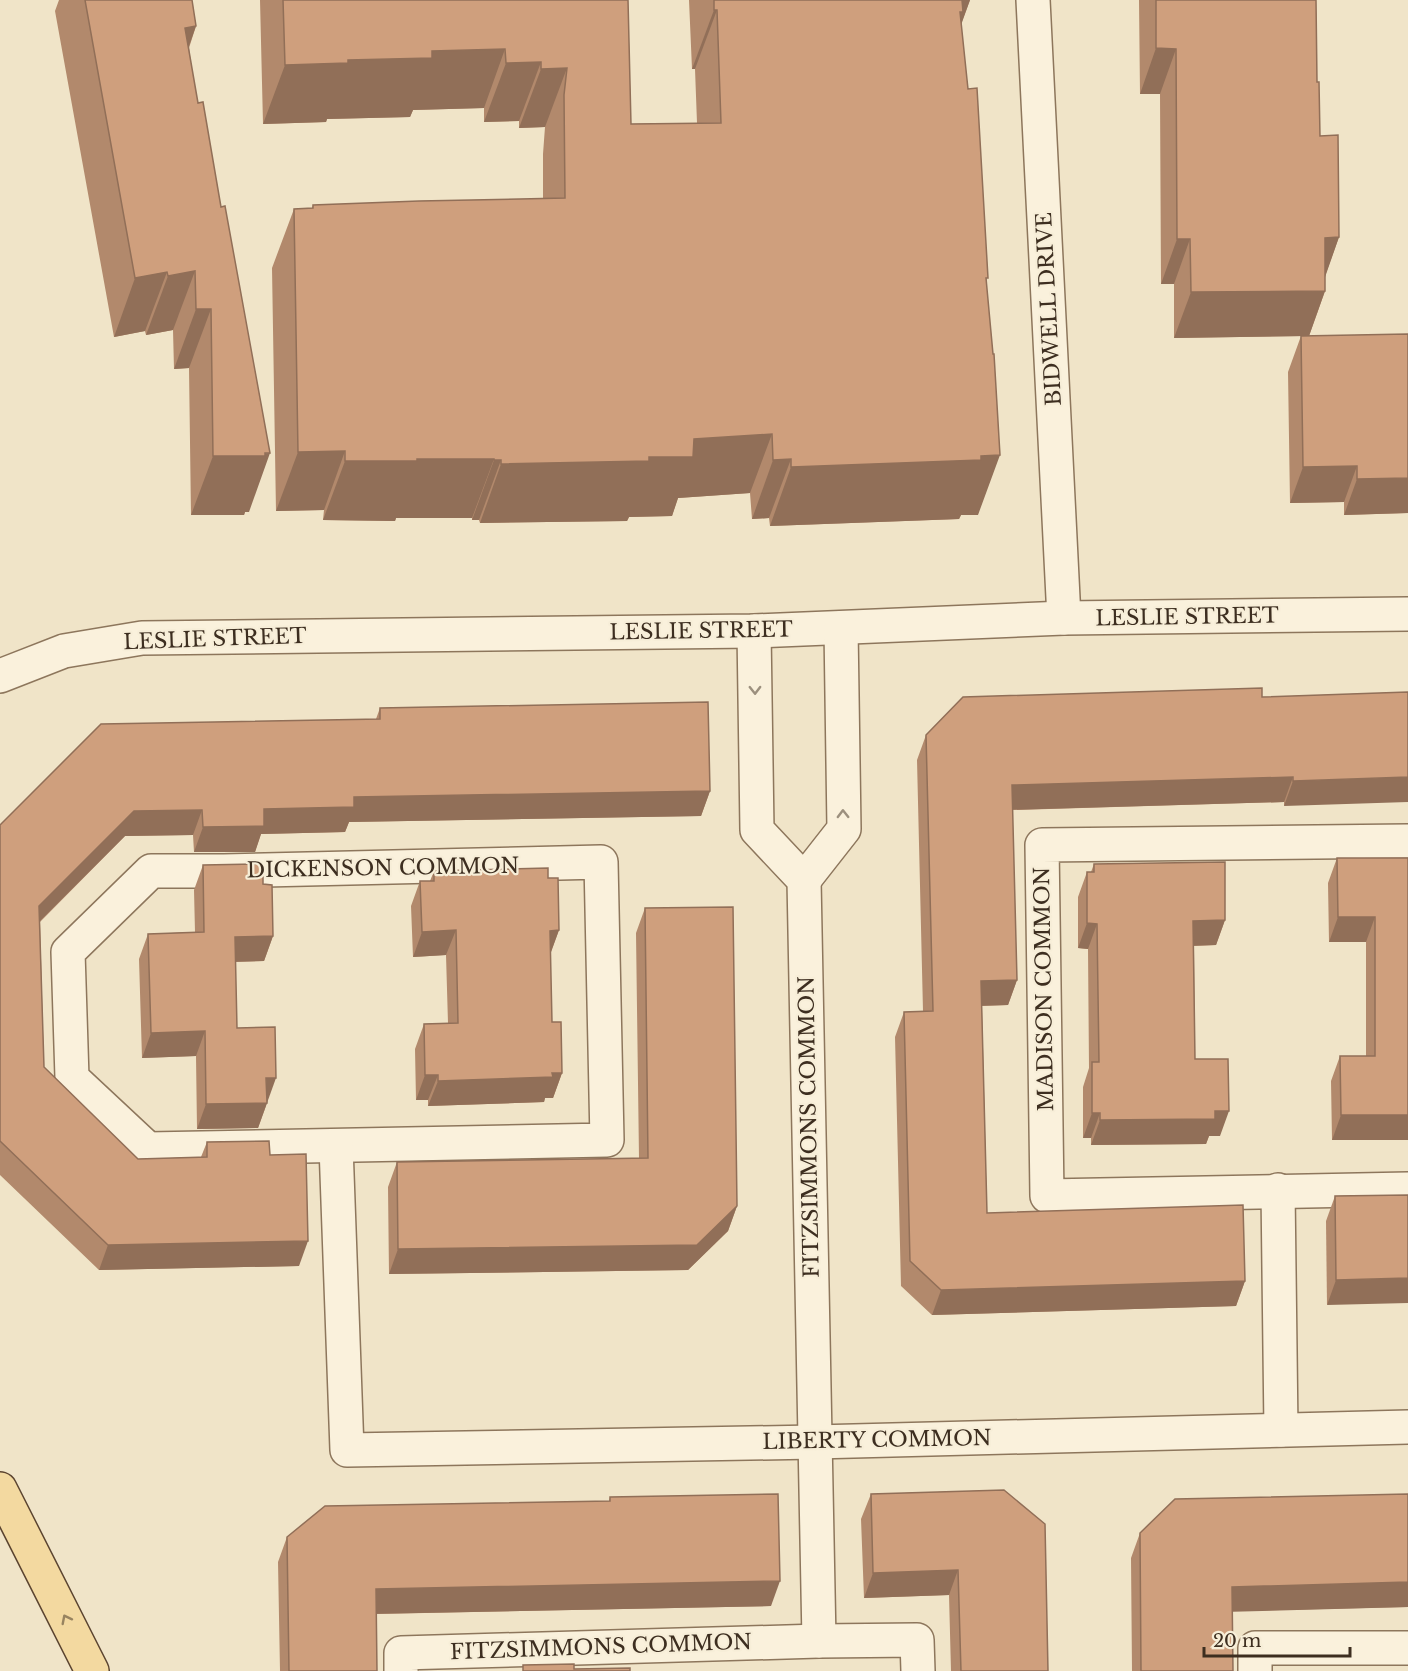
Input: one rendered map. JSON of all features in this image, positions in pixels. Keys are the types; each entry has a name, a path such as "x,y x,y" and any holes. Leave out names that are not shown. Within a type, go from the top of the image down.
{"main road":[{"path":"0,1489 92,1671"}],"street":[{"name":"BIDWELL DRIVE","path":"1033,0 1065,618"},
{"name":"LESLIE STREET","path":"0,676 64,651 142,638 754,631 1065,618 1408,614"},
{"path":"754,631 757,830 804,880 844,829 841,628"},
{"name":"MADISON COMMON","path":"1408,841 1042,844 1047,1196 1408,1189"},
{"name":"DICKENSON COMMON","path":"601,862 607,1140 336,1146 148,1149 72,1078 68,952 151,871 601,862"},
{"name":"FITZSIMMONS COMMON","path":"804,880 819,1641"},
{"name":"LIBERTY COMMON","path":"336,1146 346,1450 815,1442 1408,1427"},
{"path":"1278,1190 1281,1430"},
{"name":"FITZSIMMONS COMMON","path":"401,1671 401,1653 917,1640 918,1671"},
{"path":"1255,1671 1254,1648 1408,1648"}],"building":[{"path":"85,0 192,0 196,26 185,28 198,103 203,102 221,207 225,206 270,453 265,453 265,456 213,456 211,309 196,309 195,271 168,276 167,272 135,278"},
{"path":"283,0 628,0 631,124 721,123 717,10 714,10 714,0 962,0 963,12 960,12 968,89 977,88 988,278 986,278 994,354 1000,455 981,456 981,460 791,467 791,459 773,460 772,434 694,439 693,457 649,457 649,461 501,464 501,460 494,459 345,461 345,451 298,452 294,209 313,208 313,205 565,198 564,95 567,68 541,69 541,62 506,63 505,49 432,51 432,58 348,60 348,63 285,65"},
{"path":"1156,0 1316,0 1320,136 1338,135 1339,237 1325,238 1325,291 1191,292 1190,239 1177,239 1176,49 1156,48"},
{"path":"1408,334 1408,478 1357,479 1357,466 1303,467 1301,336"},
{"path":"1262,688 1262,697 1408,692 1408,777 1293,781 1293,777 1012,785 1017,980 981,981 987,1213 1243,1205 1245,1281 941,1290 910,1261 904,1012 933,1011 926,735 963,697"},
{"path":"708,702 710,791 354,797 354,807 264,809 264,826 203,827 202,810 134,811 39,906 44,1067 138,1159 207,1157 207,1142 269,1141 270,1155 306,1154 308,1241 108,1245 0,1141 0,825 101,724 380,719 380,708"},
{"path":"1337,858 1408,858 1408,1115 1341,1115 1340,1056 1375,1056 1375,917 1338,917"},
{"path":"1225,862 1225,920 1193,921 1195,1059 1228,1059 1229,1111 1215,1111 1215,1119 1100,1120 1100,1113 1092,1113 1092,1062 1099,1062 1097,924 1087,923 1087,872 1094,872 1094,864"},
{"path":"263,864 263,884 272,885 273,936 235,937 237,1028 275,1027 276,1078 266,1078 267,1103 206,1104 205,1031 151,1033 148,934 204,932 203,865"},
{"path":"548,868 548,878 558,878 559,930 550,931 552,1022 561,1022 562,1073 552,1073 553,1077 438,1081 438,1075 425,1075 424,1024 458,1023 456,930 422,932 420,881 434,881 434,871"},
{"path":"733,907 737,1206 697,1245 398,1249 397,1162 648,1158 645,908"},
{"path":"1408,1195 1408,1278 1336,1280 1335,1196"},
{"path":"1004,1490 1045,1524 1048,1671 961,1671 958,1570 873,1573 871,1494"},
{"path":"778,1494 780,1581 376,1589 377,1671 289,1671 287,1537 325,1506 610,1501 610,1497"},
{"path":"1408,1494 1408,1582 1232,1587 1233,1671 1141,1671 1140,1533 1175,1499"},
{"path":"574,1664 574,1669 630,1668 630,1671 523,1671 523,1665"}]}
